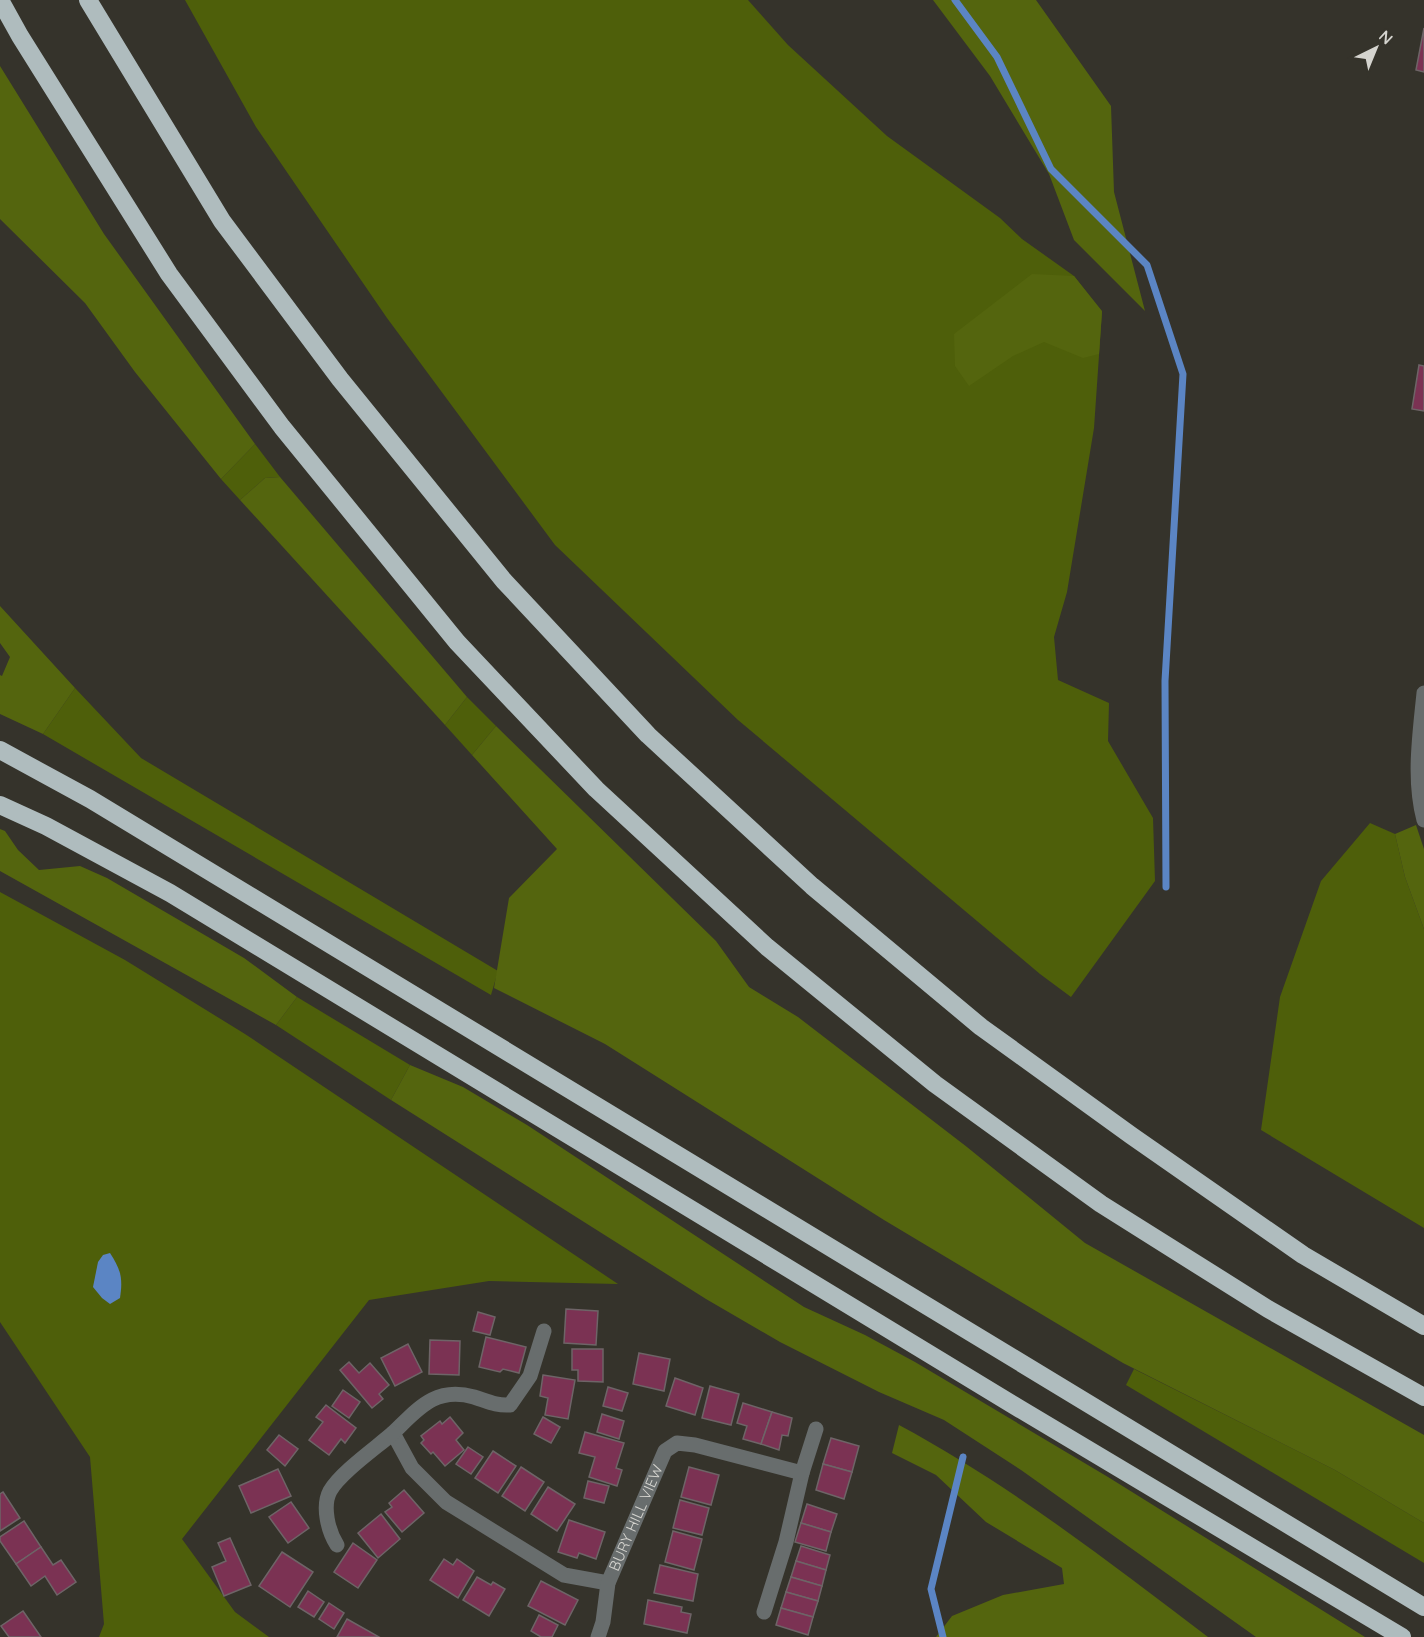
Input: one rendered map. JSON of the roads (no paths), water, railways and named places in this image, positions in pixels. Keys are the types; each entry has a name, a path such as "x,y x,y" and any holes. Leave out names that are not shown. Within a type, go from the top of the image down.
{"highway":[{"path":"0,0 20,36 170,274 282,427 457,642 596,789 767,947 935,1084 1101,1204 1268,1309 1424,1397"},
{"path":"88,0 222,221 340,379 504,581 648,735 812,886 981,1027 1132,1136 1304,1255 1424,1326"},
{"path":"0,750 90,798 1424,1607"},
{"path":"0,805 46,826 170,892 1010,1403 1401,1637"}],"street":[{"path":"1424,693 1418,761 1420,805 1424,820"},
{"path":"337,1545 330,1534 326,1507 330,1491 342,1476 393,1433 426,1401 450,1393 473,1396 498,1406 510,1405 530,1376 544,1331"},
{"path":"764,1612 786,1542 802,1473 816,1429"},
{"name":"BURY HILL VIEW","path":"393,1433 412,1468 446,1502 564,1575 608,1583"},
{"name":"BURY HILL VIEW","path":"598,1637 603,1622 608,1583 665,1451 677,1443 695,1445 802,1473"}],"water":[{"path":"110,1253 119,1269 121,1285 120,1298 110,1304 93,1287 98,1262 103,1255"}],"waterway":[{"path":"955,0 997,57 1051,169 1147,265 1183,374 1165,681 1166,887"},
{"path":"943,1637 931,1589 963,1457"}]}
